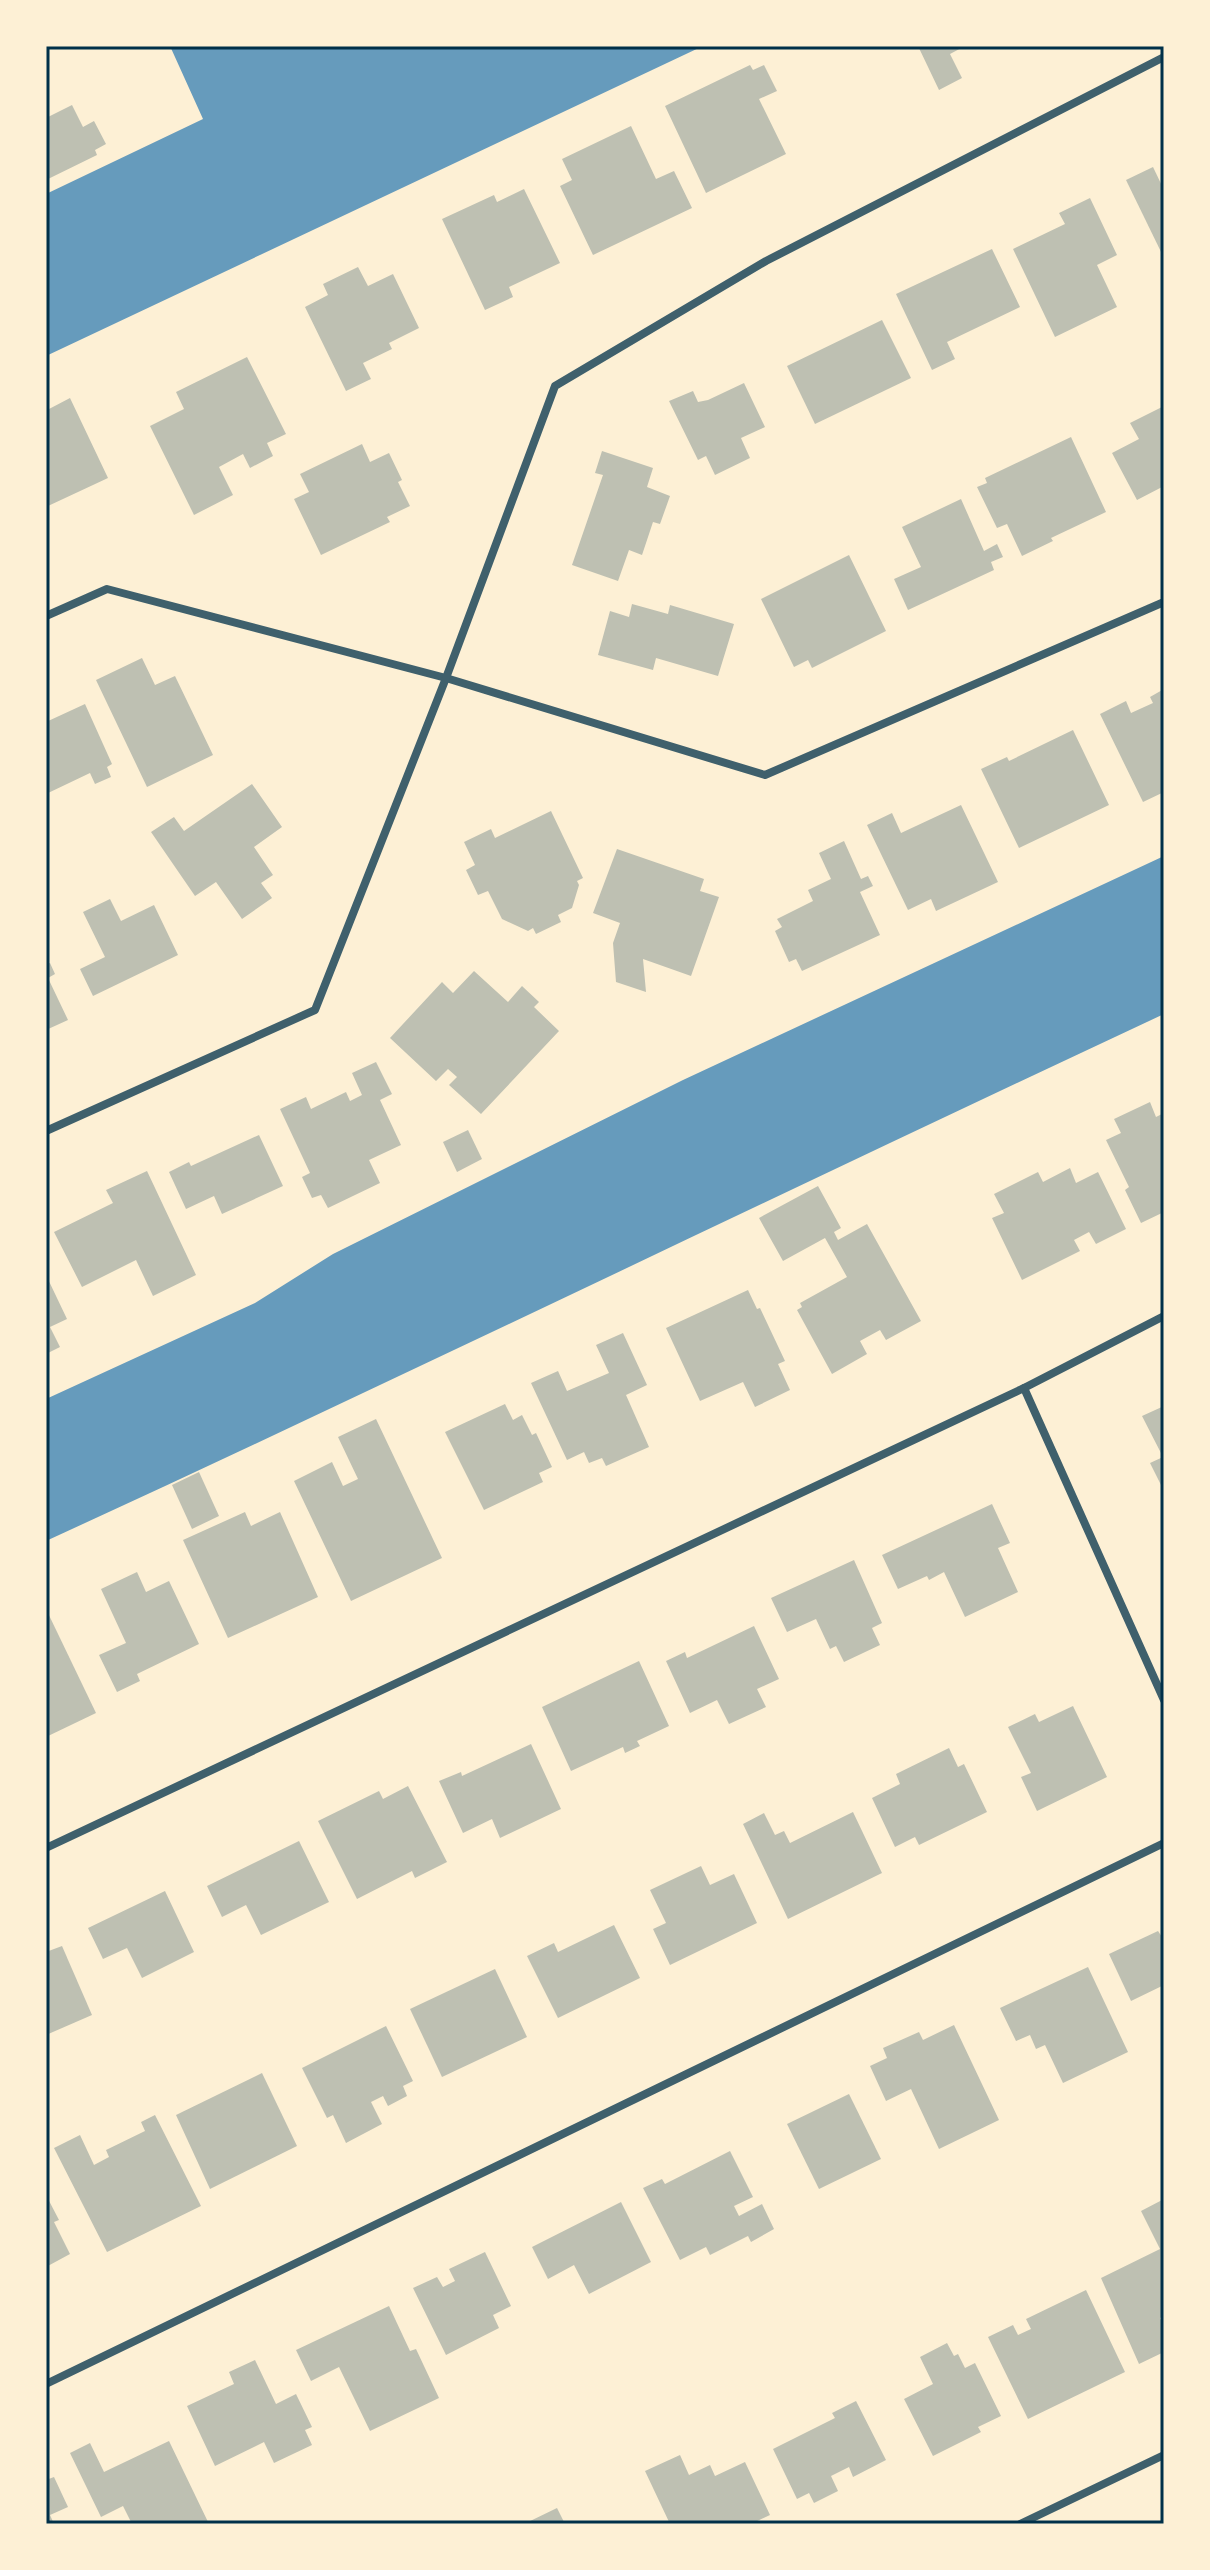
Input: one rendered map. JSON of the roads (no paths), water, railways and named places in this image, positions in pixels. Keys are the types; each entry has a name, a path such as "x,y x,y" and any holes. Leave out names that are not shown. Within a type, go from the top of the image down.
{"street":[{"path":"46,1131 315,1010 446,678 555,386 766,261 1164,57"},
{"path":"46,616 107,589 446,678 765,775 1164,602"},
{"path":"46,1848 1024,1388 1164,1316"},
{"path":"1024,1388 1164,1700"},
{"path":"46,2384 1164,1843"},
{"path":"1020,2524 1164,2455"}],"water":[{"path":"170,46 703,46 46,356 46,194 203,119"},
{"path":"1164,856 1164,1014 46,1541 46,1399 255,1303 333,1254 683,1080"}]}
